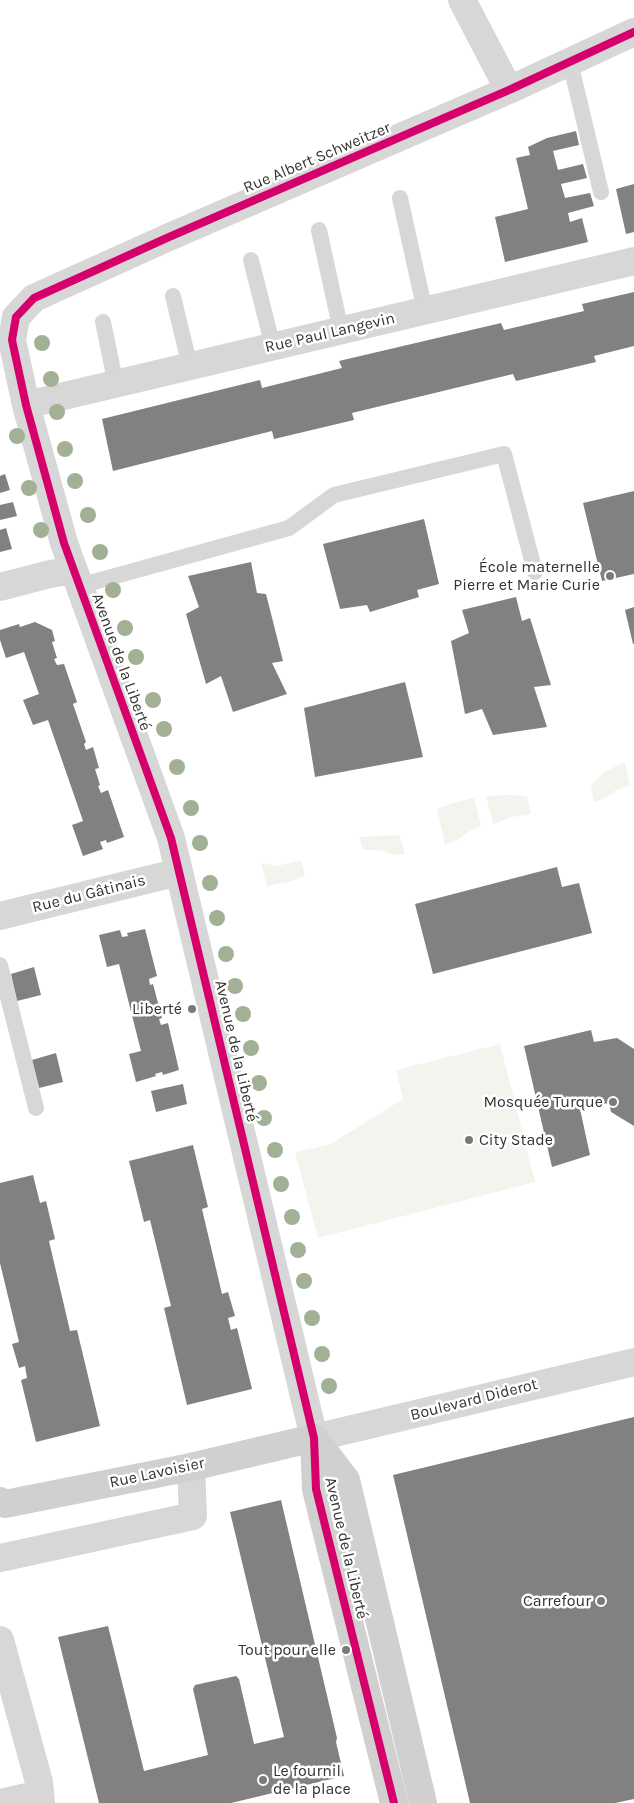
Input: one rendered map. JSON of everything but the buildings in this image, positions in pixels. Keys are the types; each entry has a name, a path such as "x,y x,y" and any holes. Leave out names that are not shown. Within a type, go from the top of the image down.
{"street":[{"path":"462,0 509,90"},
{"name":"Rue Albert Schweitzer","path":"16,317 34,298 169,237 509,90 634,32"},
{"name":"Rue Paul Langevin","path":"26,405 634,261"},
{"name":"Avenue de la Liberté","path":"16,317 12,340 26,405 64,543 171,838 314,1438 316,1489 394,1803"},
{"path":"0,587 50,574 76,578"},
{"name":"Rue du Gâtinais","path":"0,916 179,872"},
{"name":"Boulevard Diderot","path":"314,1438 634,1362"},
{"name":"Avenue de la Liberté","path":"314,1438 346,1480 422,1803"},
{"name":"Rue Lavoisier","path":"0,1502 5,1504 191,1467 314,1438"},
{"path":"0,1558 193,1516 191,1467"},
{"path":"0,1640 39,1782 40,1799 0,1803"}],"lane":[{"path":"570,62 601,192"},
{"path":"400,198 425,311"},
{"path":"319,230 341,331"},
{"path":"251,260 273,347"},
{"path":"173,296 190,367"},
{"path":"103,322 116,384"},
{"path":"76,578 289,528 334,495 504,454 535,572"},
{"path":"0,965 36,1108"}],"shaded area":[{"path":"625,762 630,785 616,790 604,799 594,802 591,785 604,772"},
{"path":"486,796 527,796 531,814 512,817 493,824"},
{"path":"474,798 481,826 445,845 437,809"},
{"path":"399,835 405,854 395,855 380,850 363,850 359,837"},
{"path":"301,860 305,876 289,882 267,886 261,863 277,866"},
{"path":"500,1044 535,1182 318,1238 295,1152 329,1145 403,1099 396,1070"}],"cycle path":[{"path":"394,1803 316,1489 314,1438 171,838 64,543 26,405 12,340 16,317 34,298 169,237 509,90 634,32"}],"place":[{"name":"École maternelle Pierre et Marie Curie","path":"610,576"},
{"name":"Liberté","path":"192,1009"},
{"name":"Mosquée Turque","path":"613,1102"},
{"name":"City Stade","path":"469,1140"},
{"name":"Carrefour","path":"601,1601"},
{"name":"Tout pour elle","path":"346,1650"},
{"name":"Le fournil de la place","path":"263,1780"}]}
